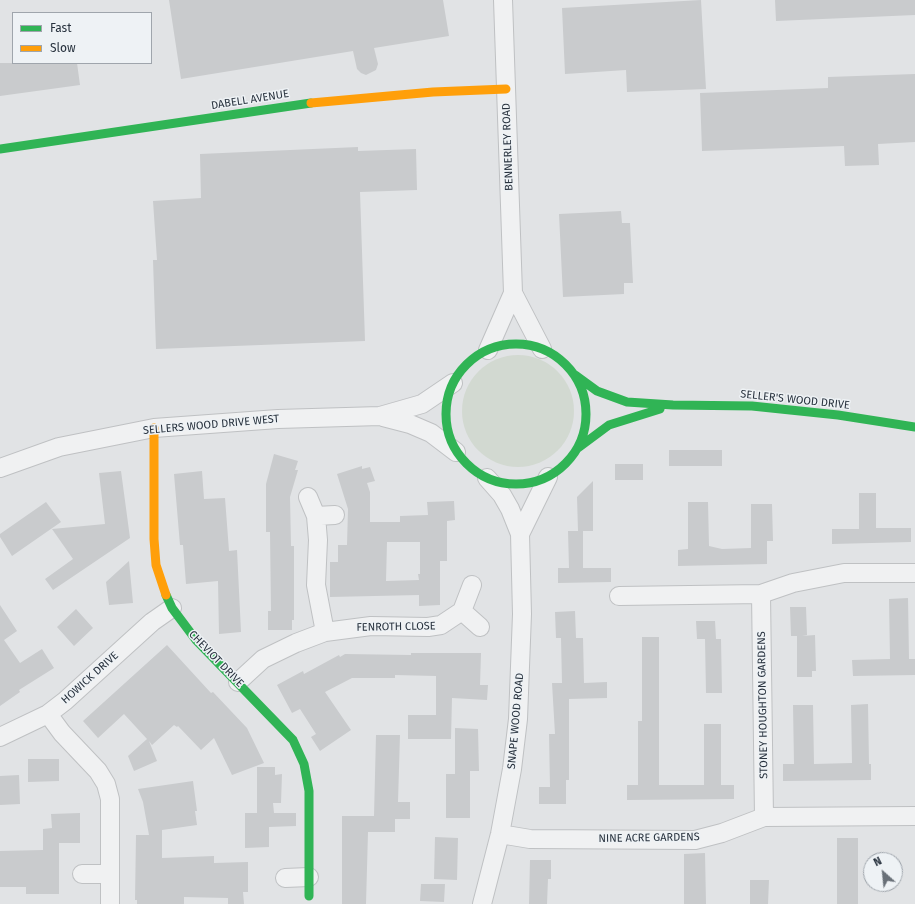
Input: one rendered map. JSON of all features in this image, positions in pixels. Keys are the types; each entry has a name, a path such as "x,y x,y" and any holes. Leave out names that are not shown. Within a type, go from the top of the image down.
{"street":[{"name":"BENNERLEY ROAD","path":"503,0 513,293 542,349"},
{"name":"DABELL AVENUE","path":"0,149 322,101 433,92 506,89"},
{"name":"BENNERLEY ROAD","path":"488,350 513,293"},
{"path":"515,344 529,345 542,349 555,355 566,364 575,375 582,388 586,403 584,433 578,448 570,460 548,477 521,485 506,484 487,478 466,464 456,452 450,438 446,422 447,402 453,383 468,363 488,350 515,344"},
{"name":"SELLER'S WOOD DRIVE","path":"575,375 597,391 611,398 627,402 673,406 760,407 915,427"},
{"name":"SELLERS WOOD DRIVE WEST","path":"0,468 58,447 154,428 278,419 380,416 422,404 453,383"},
{"name":"SELLER'S WOOD DRIVE","path":"578,448 609,425 624,419 673,406"},
{"name":"SELLERS WOOD DRIVE WEST","path":"380,416 410,424 431,433 456,452"},
{"name":"CHEVIOT DRIVE","path":"154,428 154,539 156,565 162,586 172,608 196,640 293,740 304,764 309,791 309,896"},
{"name":"SNAPE WOOD ROAD","path":"520,534 548,477"},
{"name":"SNAPE WOOD ROAD","path":"482,904 500,834 512,769 518,712 522,614 520,534 510,509 502,495 487,478"},
{"path":"308,497 316,516 318,540 316,585 325,632"},
{"path":"316,516 335,515"},
{"path":"619,596 761,594 793,583 844,573 915,573"},
{"path":"472,584 462,611 480,627"},
{"name":"STONEY HOUGHTON GARDENS","path":"761,594 764,817"},
{"name":"HOWICK DRIVE","path":"0,737 48,714 65,701 152,622 172,608"},
{"name":"FENROTH CLOSE","path":"238,682 263,659 296,643 325,632 371,626 428,627 441,625 462,611"},
{"path":"48,714 62,732 98,771 106,784 110,799 110,904"},
{"name":"NINE ACRE GARDENS","path":"500,834 530,839 695,840 722,833 764,817 915,816"},
{"path":"82,874 110,874"},
{"path":"285,878 309,877"}],"shaded area":[{"path":"518,355 540,359 558,371 570,389 574,411 570,433 558,451 540,463 518,467 496,463 478,451 466,433 462,411 466,389 478,371 496,359"}],"building":[{"path":"169,0 443,0 449,36 374,48 378,64 376,70 366,75 357,69 353,51 181,79"},
{"path":"701,0 706,89 627,92 626,70 565,74 562,8"},
{"path":"775,0 915,0 915,15 776,21"},
{"path":"0,63 77,64 80,85 0,96"},
{"path":"915,74 915,142 878,144 879,165 845,166 844,146 702,151 700,93 828,88 828,77"},
{"path":"358,147 358,151 416,149 417,190 360,192 365,341 156,349 153,260 157,260 153,201 201,198 200,154"},
{"path":"621,211 622,223 630,223 633,283 624,283 624,294 563,297 559,214"},
{"path":"669,450 722,450 722,466 669,466"},
{"path":"274,454 298,461 295,470 298,470 290,497 291,546 294,546 294,620 292,620 292,630 268,630 268,611 271,611 270,532 266,532 266,484"},
{"path":"615,464 643,464 643,480 615,480"},
{"path":"362,466 362,469 370,467 375,481 367,483 370,492 370,522 400,522 400,516 428,515 427,502 454,501 455,520 447,521 447,561 440,561 440,605 419,606 419,595 330,597 330,562 338,562 338,545 347,545 348,509 337,474","holes":["387,542 420,542 419,580 386,581"]},
{"path":"121,471 130,538 53,590 45,579 73,559 52,529 105,524 99,473"},
{"path":"202,471 204,499 225,498 229,551 237,550 241,632 219,634 218,581 186,584 183,545 180,545 174,474"},
{"path":"593,481 593,531 583,531 583,568 611,568 611,582 558,583 558,568 569,568 568,531 578,531 577,497"},
{"path":"859,493 876,493 876,528 911,528 911,542 832,544 832,529 859,529"},
{"path":"46,502 61,522 12,556 0,537 0,534"},
{"path":"688,502 708,502 709,546 722,549 751,548 751,504 772,504 773,541 767,541 767,564 678,566 678,550 688,549"},
{"path":"129,561 133,603 109,605 106,582"},
{"path":"908,598 909,659 915,659 915,675 853,676 852,660 890,659 889,599"},
{"path":"0,605 17,631 4,640 20,663 42,649 54,668 19,690 20,692 0,706"},
{"path":"790,607 806,607 807,635 802,636 815,635 816,671 812,671 812,677 797,677 797,636 791,636"},
{"path":"76,609 93,628 74,646 57,627"},
{"path":"575,611 576,638 583,638 584,683 607,682 607,698 569,699 569,780 566,780 566,804 539,804 539,787 550,787 549,734 555,734 552,683 562,683 561,638 556,638 555,612"},
{"path":"696,621 715,621 716,639 721,639 722,693 706,693 705,639 697,639"},
{"path":"642,637 659,637 659,785 704,785 704,724 721,724 721,785 734,785 734,799 627,800 627,785 638,785 638,721 642,721"},
{"path":"167,645 211,693 213,692 247,728 264,763 232,775 214,738 201,750 178,726 177,727 174,725 152,745 149,741 157,761 134,771 128,756 147,739 124,714 98,738 83,721"},
{"path":"411,653 481,653 480,685 488,685 487,700 452,698 451,739 408,739 408,715 436,715 436,676 395,675 395,678 352,678 325,692 351,730 320,751 311,737 316,734 300,709 292,713 277,685 303,671 304,674 339,655 340,657 345,654 411,655"},
{"path":"868,704 869,764 871,764 871,780 783,781 783,764 794,764 793,705 813,705 814,764 852,763 851,705"},
{"path":"455,728 478,729 479,771 470,771 470,818 446,818 446,774 455,774"},
{"path":"376,735 400,735 398,802 410,802 410,819 395,819 395,832 368,832 366,904 342,904 342,816 374,816"},
{"path":"28,759 59,759 59,781 28,782"},
{"path":"257,767 275,767 275,775 282,774 281,803 273,803 274,813 296,813 296,826 269,827 269,847 245,848 245,813 257,813"},
{"path":"19,775 20,804 0,805 0,776"},
{"path":"193,781 197,811 195,811 197,825 162,830 162,858 214,856 214,863 248,862 248,892 243,892 244,904 228,904 228,898 184,897 184,904 137,904 137,900 135,900 136,835 149,835 143,802 138,789"},
{"path":"80,813 80,843 59,843 59,894 26,894 26,887 0,887 0,851 43,850 43,829 52,828 51,814"},
{"path":"435,837 458,838 457,880 434,879"},
{"path":"837,838 858,838 858,904 837,904"},
{"path":"705,853 706,904 684,904 684,854"},
{"path":"530,860 551,860 551,879 548,879 547,904 529,904"},
{"path":"750,880 769,880 768,904 750,904"},
{"path":"421,884 445,884 444,902 420,901"}],"traffic: fast":[{"path":"0,149 311,103"},
{"path":"523,344 543,349 566,364 581,387 585,400 586,414 585,428 581,441 566,464 543,479 530,483 509,484 489,479 466,464 451,441 447,428 446,407 451,387 466,364 489,349 502,345 523,344"},
{"path":"575,375 597,391 627,402 673,405 752,406 838,415 915,427"},
{"path":"578,448 609,425 660,409"},
{"path":"166,595 172,608 196,640 293,740 304,764 309,791 309,896"}],"traffic: slow":[{"path":"311,103 433,92 506,89"},
{"path":"154,428 154,539 156,565 166,595"}]}
